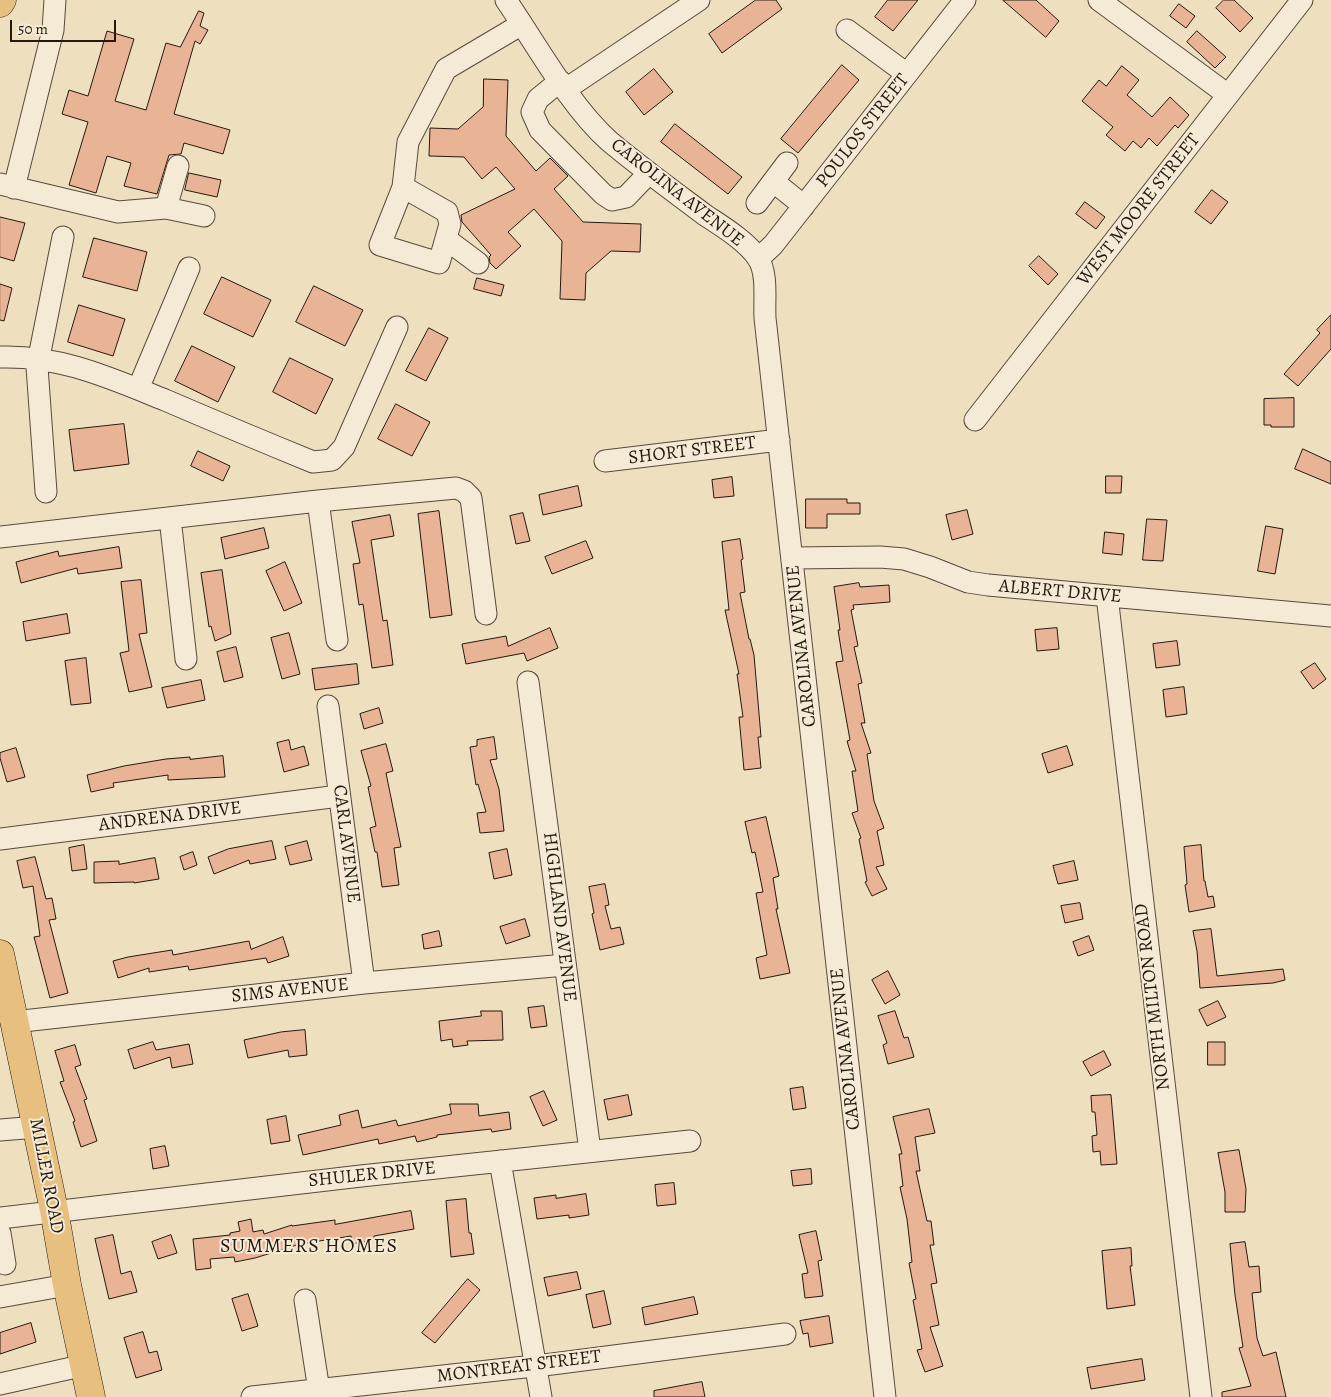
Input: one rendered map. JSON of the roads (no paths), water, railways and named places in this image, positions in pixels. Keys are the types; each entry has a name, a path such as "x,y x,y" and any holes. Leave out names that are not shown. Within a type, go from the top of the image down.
{"main road":[{"path":"0,4 2,0"},
{"name":"MILLER ROAD","path":"0,954 91,1397"}],"street":[{"path":"55,0 53,30 7,186 118,212 166,208 204,216"},
{"name":"CAROLINA AVENUE","path":"506,0 563,85 586,116 607,139 649,174 741,241 758,259 764,279 765,318 885,1397"},
{"path":"649,174 626,197 612,200 603,194 540,130 532,112 538,100 699,0"},
{"name":"POULOS STREET","path":"758,259 773,245 965,0"},
{"path":"1099,0 1228,95"},
{"name":"WEST MOORE STREET","path":"975,420 1302,0"},
{"path":"403,187 447,212 450,224 439,263 380,245 403,187 408,142 446,69 522,24"},
{"path":"847,30 907,74"},
{"path":"757,203 787,163"},
{"path":"166,208 178,166"},
{"path":"774,182 804,206"},
{"path":"46,492 37,380 39,358 63,237"},
{"path":"446,238 478,263"},
{"path":"138,389 189,268"},
{"path":"0,358 39,358 81,368 138,389 313,462 332,460 344,447 397,327"},
{"name":"SHORT STREET","path":"605,462 779,440"},
{"path":"0,537 456,488 464,491 471,498 486,614"},
{"path":"318,502 337,640"},
{"path":"170,518 186,659"},
{"name":"ALBERT DRIVE","path":"792,558 880,557 904,559 968,582 1331,616"},
{"name":"NORTH MILTON ROAD","path":"1107,596 1200,1397"},
{"name":"HIGHLAND AVENUE","path":"528,682 590,1152"},
{"name":"CARL AVENUE","path":"328,706 364,983"},
{"name":"ANDRENA DRIVE","path":"0,839 339,796"},
{"name":"SIMS AVENUE","path":"14,1022 364,983 566,965"},
{"path":"0,1130 37,1127"},
{"name":"SHULER DRIVE","path":"0,1218 54,1210 690,1141"},
{"path":"500,1161 541,1397"},
{"path":"0,1233 5,1264"},
{"path":"0,1297 67,1285"},
{"path":"305,1300 320,1393"},
{"name":"MONTREAT STREET","path":"252,1397 320,1393 785,1334"},
{"path":"0,1384 85,1366"}],"district":[{"name":"SUMMERS HOMES","path":"309,1247"}]}
